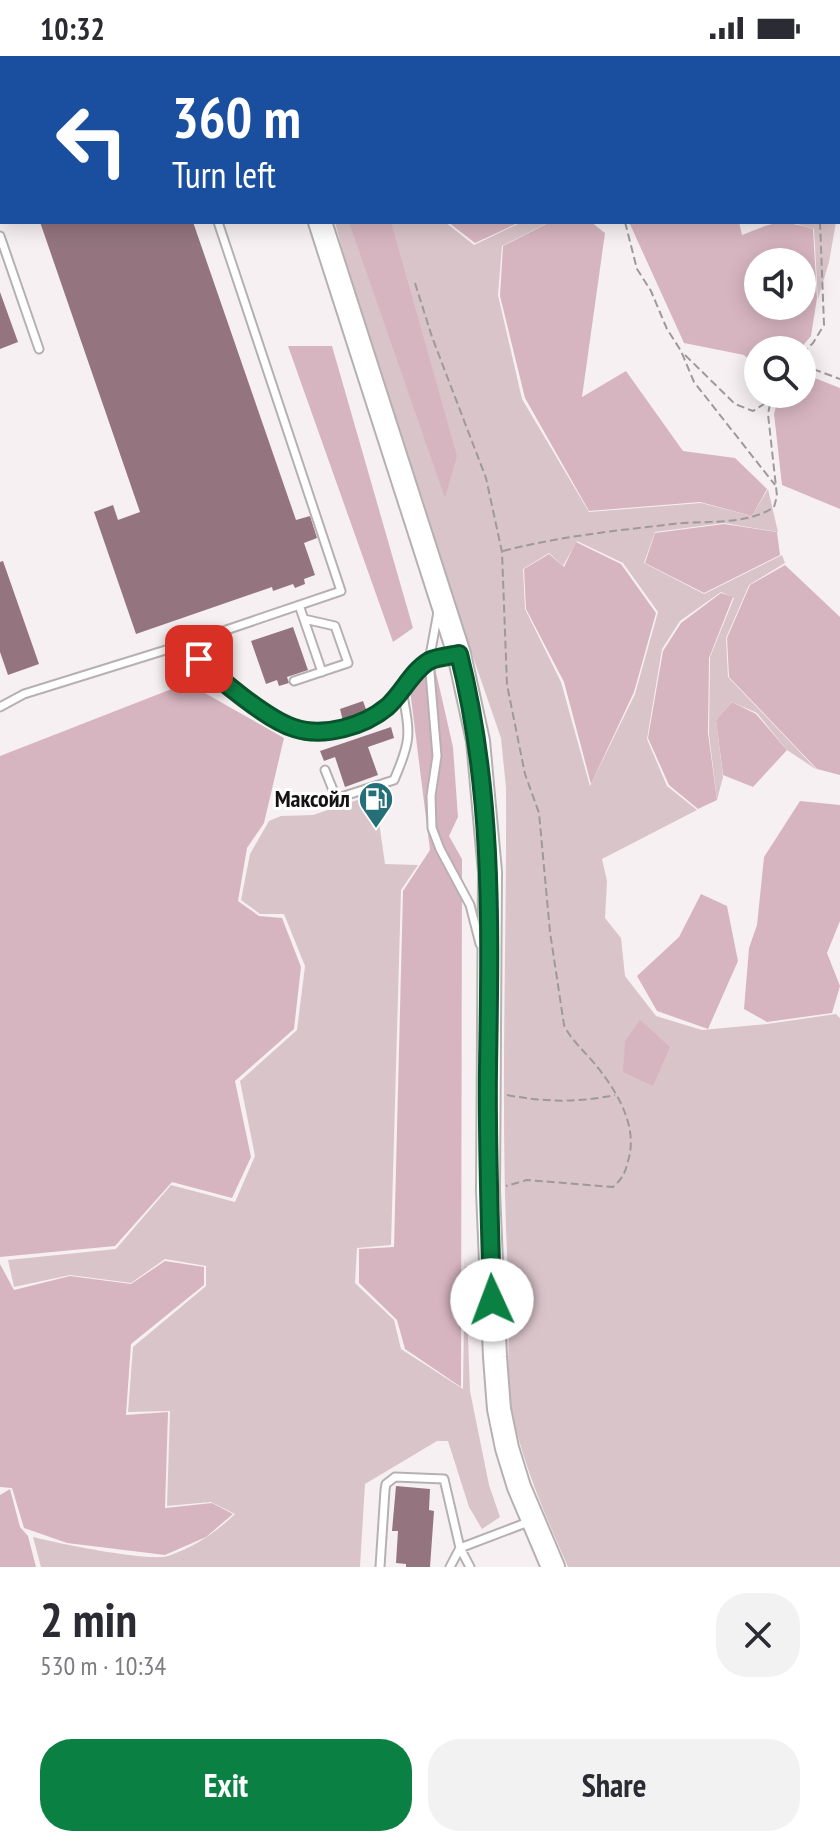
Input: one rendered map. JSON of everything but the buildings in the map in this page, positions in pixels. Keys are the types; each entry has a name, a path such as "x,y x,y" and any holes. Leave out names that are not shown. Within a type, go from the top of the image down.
{"main road":[{"path":"321,224 441,594 459,654 475,727 486,809 490,872 488,1191 499,1409 507,1448 532,1520 553,1567"}],"lane":[{"path":"0,707 24,694 341,591 219,224"},
{"path":"0,236 39,349"},
{"path":"441,594 429,661 437,756 431,796 432,828 470,905 489,994"},
{"path":"299,605 322,672"},
{"path":"294,681 348,663 335,626 304,619"},
{"path":"185,644 214,674 276,719 294,728 333,730 369,720 394,700 429,661 459,654"},
{"path":"325,770 335,795 341,797 394,780 408,746 402,690"},
{"path":"380,1567 385,1490 386,1484 395,1477 444,1479 460,1548 470,1567"},
{"path":"450,1567 460,1548 532,1520"}],"path":[{"path":"626,224 637,269 651,291 694,382 776,487"},
{"path":"816,338 824,325 820,224"},
{"path":"415,283 432,337 486,478 502,552 507,685 525,774 539,813 550,932 564,1025 616,1095 632,1132 623,1178 613,1187 527,1180 488,1191"},
{"path":"681,351 735,404 744,408"},
{"path":"816,370 840,379"},
{"path":"502,552 555,538 695,521 751,519 774,507 776,487 769,408"},
{"path":"488,1091 541,1102 587,1101 616,1095"}],"shaded area":[{"path":"336,224 448,224 474,245 518,224 545,224 502,246 498,295 522,399 589,512 701,503 752,516 768,489 778,532 724,523 655,532 644,563 704,594 782,555 785,563 749,585 726,638 728,677 817,770 787,750 757,713 732,702 716,720 723,777 717,800 709,734 710,657 734,598 721,592 680,621 662,649 647,739 667,786 697,810 602,859 607,881 605,918 621,938 625,976 656,1016 702,1030 836,1014 840,1018 840,1567 568,1567 536,1492 517,1433 508,1383 504,1103 506,788 501,738 374,370","holes":["577,541 623,563 658,612 635,694 590,786 561,682 525,609 523,569 549,553 563,566"]},
{"path":"350,224 392,224 457,456 445,498"},
{"path":"451,224 516,224 475,243"},
{"path":"546,224 594,224 605,233 582,397 626,371 683,451 735,458 767,489 752,516 700,502 589,511 525,398 500,296 503,246"},
{"path":"630,224 739,224 742,235 773,224 813,229 814,248 744,248 744,320 814,320 811,336 744,336 744,355 684,343"},
{"path":"797,224 836,224 818,299 816,248 814,229"},
{"path":"288,346 332,346 413,628 393,642"},
{"path":"816,379 840,388 840,509 782,485 776,408 816,408"},
{"path":"724,524 777,532 780,555 704,593 645,563 655,533"},
{"path":"576,542 621,564 656,613 634,692 591,784 564,682 526,609 524,569 549,554 564,567"},
{"path":"785,565 840,617 840,775 817,769 729,677 727,638 750,585"},
{"path":"721,593 733,597 709,658 708,733 717,800 698,809 669,785 648,738 663,651 681,623"},
{"path":"435,668 453,747 458,817 449,836 462,859 461,1387 405,1349 397,1320 359,1283 359,1249 394,1247 403,891 430,850 410,690"},
{"path":"187,683 284,738 264,823 247,848 238,901 259,916 282,918 301,967 294,1029 235,1081 251,1157 232,1198 172,1182 115,1246 0,1257 0,756"},
{"path":"732,702 756,714 787,750 753,787 723,775 716,720"},
{"path":"375,794 385,864 418,865 401,890 391,1245 357,1248 355,1283 394,1320 401,1349 463,1389 465,1257 470,1391 489,1485 500,1517 482,1529 469,1507 448,1441 437,1441 365,1484 360,1567 41,1567 33,1537 123,1554 168,1556 204,1539 235,1514 211,1502 167,1506 170,1411 128,1412 133,1347 206,1286 206,1266 165,1259 131,1283 70,1275 14,1287 8,1260 116,1249 171,1185 235,1202 255,1156 240,1081 297,1030 305,966 284,914 260,914 241,900 250,854 269,821 281,816 313,815"},
{"path":"800,801 840,805 840,921 827,953 840,986 832,1013 767,1022 744,1009 749,948 757,925 764,857"},
{"path":"701,894 727,906 738,961 708,1029 657,1011 637,976 679,937"},
{"path":"640,1020 670,1047 653,1086 623,1072 625,1041"},
{"path":"165,1261 204,1267 204,1285 131,1344 126,1415 168,1412 165,1508 212,1503 233,1514 206,1537 165,1555 67,1543 24,1528 12,1488 0,1487 0,1264 14,1290 70,1276 131,1284"},
{"path":"10,1489 20,1527 28,1536 36,1567 0,1567 0,1495"}],"place":[{"name":"Максойл","path":"376,830"}],"route":[{"path":"199,659 214,674 276,719 294,728 313,731 333,730 369,720 385,709 429,661 459,654 478,741 490,872 488,1191 492,1300"}]}
